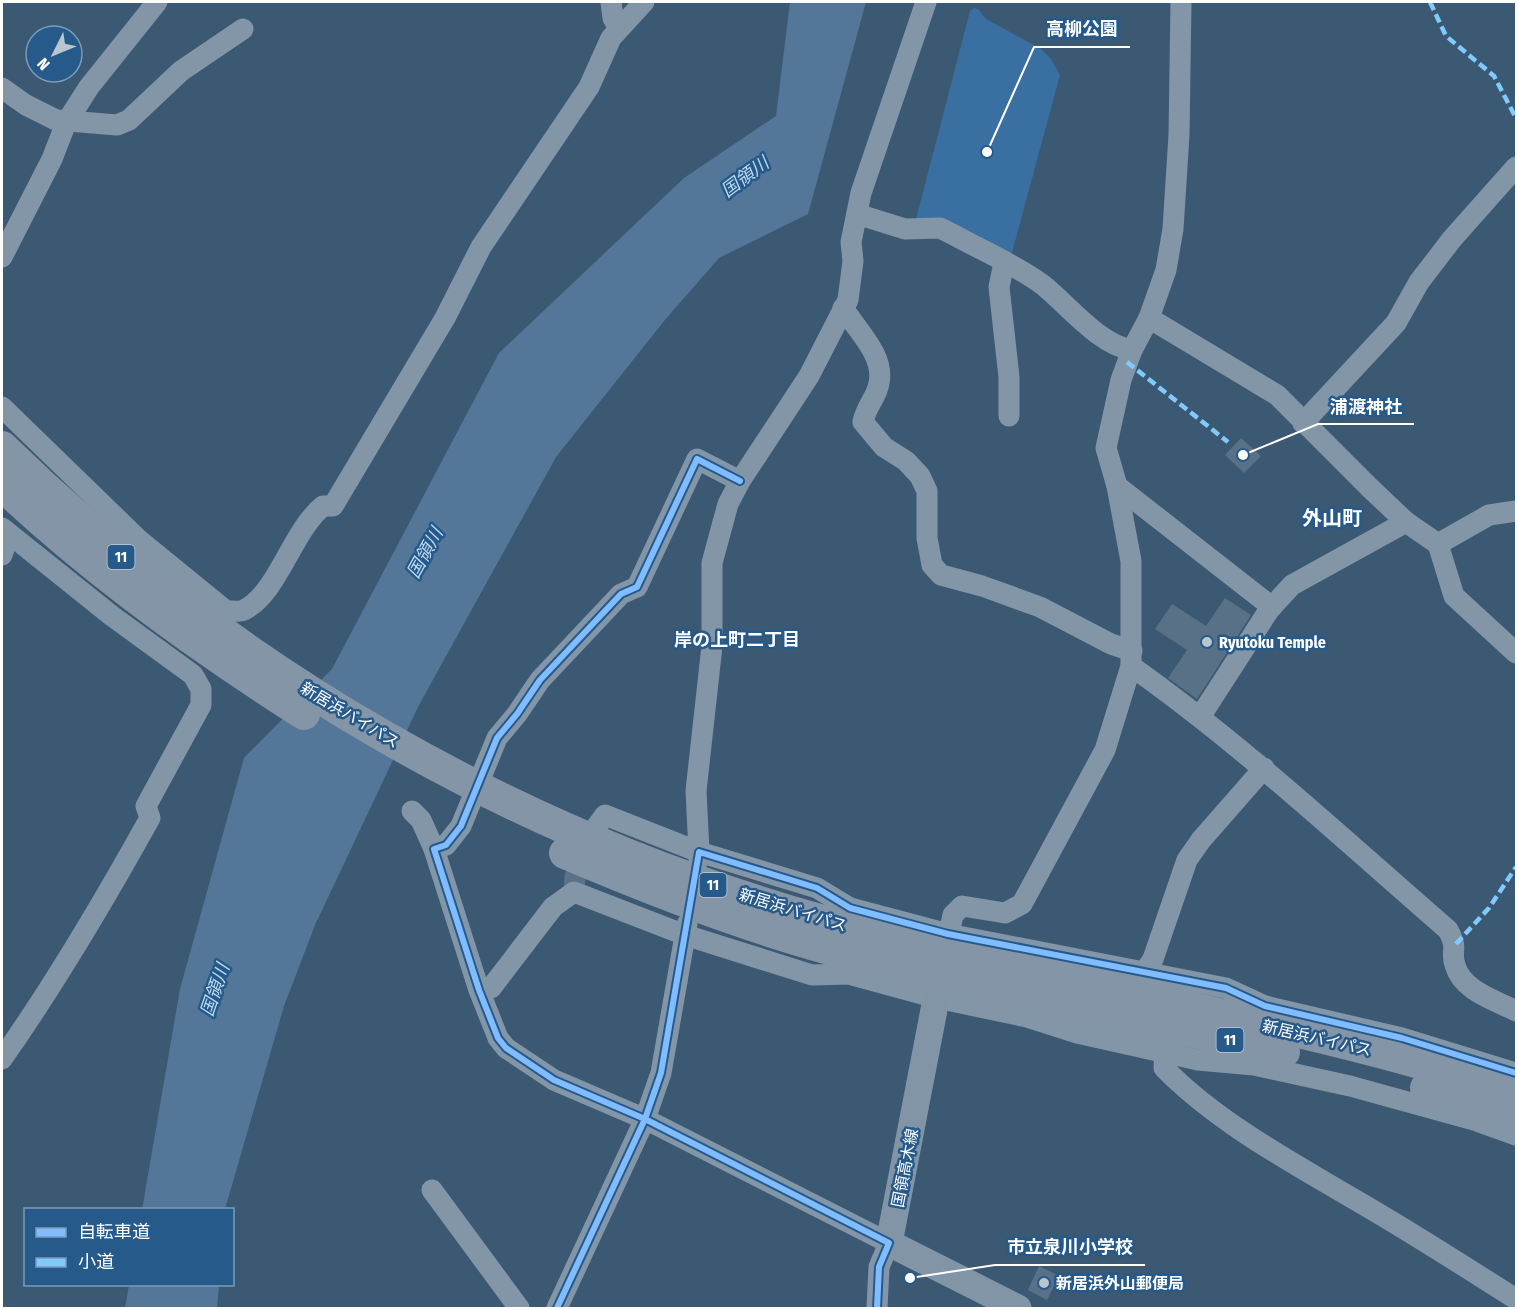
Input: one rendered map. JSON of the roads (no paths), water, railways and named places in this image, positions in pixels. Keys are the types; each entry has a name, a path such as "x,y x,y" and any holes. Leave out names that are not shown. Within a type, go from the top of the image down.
{"highway":[{"name":"新居浜バイパス","path":"2,447 122,557 245,664"},
{"name":"新居浜バイパス","path":"2,485 99,569 245,664 360,749 484,803 640,885 810,943 942,965 1375,1051 1516,1092"},
{"name":"新居浜バイパス","path":"942,965 1365,1070 1516,1116"}],"main road":[{"name":"国領高木線","path":"890,1243 942,965"},
{"path":"890,1243 1018,1308"}],"street":[{"path":"2,257 52,159 66,123 89,87 157,2"},
{"path":"611,2 613,18 619,28"},
{"path":"2,407 139,540 226,611 243,611 264,593 309,517 323,506 333,506 445,318 481,248 589,87 611,38 644,2"},
{"path":"699,855 696,791 711,646 712,563 728,504 740,481 809,376 848,300 852,279 851,242 857,214 869,170 926,2"},
{"path":"942,965 953,915 962,906 1005,913 1022,904 1105,750 1132,658 1131,561 1117,486 1106,448 1121,380 1131,350 1149,318 1166,270 1173,229 1179,135 1181,2"},
{"path":"2,88 26,105 66,123 117,125 129,120 181,71 243,29"},
{"path":"1303,423 1396,323 1419,282 1452,239 1516,166"},
{"path":"857,214 905,229 940,228 1043,286 1064,306 1118,348 1131,350"},
{"path":"1004,263 999,287 1009,377 1009,417"},
{"path":"843,309 879,361 879,384 865,409 863,422 884,447 906,461 920,476 927,492 927,537 932,565 941,576 982,586 1040,607 1111,644 1132,658 1264,768 1448,930 1456,944 1454,965 1468,987 1516,1011"},
{"path":"1149,318 1277,395 1406,522 1438,544 1454,596 1516,653"},
{"path":"434,849 446,845 461,826 497,738 540,680 621,594 637,586 697,459 740,481"},
{"path":"1117,486 1272,607"},
{"path":"1438,544 1489,515 1516,511"},
{"path":"1200,717 1272,607 1292,585 1406,522"},
{"path":"2,555 5,531"},
{"path":"2,1059 90,924 150,818 146,806 201,705 201,690 193,675 112,616 5,531"},
{"path":"1144,973 1153,959 1187,860 1264,768"},
{"path":"412,811 421,820 434,849 479,990 498,1038 517,1057 554,1080 645,1119 890,1243 879,1267 877,1308"},
{"path":"597,826 604,815 699,855 817,888 942,965 1165,1052 1198,1060 1254,1065 1350,1086 1477,1121 1516,1135"},
{"path":"479,990 491,988 553,907 574,892 812,975 849,974 942,965 1144,973 1226,988 1265,1006 1402,1038 1516,1073"},
{"path":"557,1308 645,1119 661,1073 686,930"},
{"path":"1165,1052 1164,1068 1185,1089 1278,1154 1455,1258 1516,1299"},
{"path":"432,1190 519,1308"}],"water":[{"name":"国領川","path":"790,2 866,2 808,214 719,258 664,321 556,457 419,705 315,925 284,1006 225,1208 142,1208 180,989 244,758 332,669 499,353 684,178 776,116"},
{"path":"129,1286 219,1286 217,1308 125,1308"}],"tunnel":[{"path":"574,892 575,877 588,848"}],"place":[{"name":"高柳公園","path":"987,152"},
{"name":"浦渡神社","path":"1243,455"},
{"name":"Ryutoku Temple","path":"1207,642"},
{"name":"市立泉川小学校","path":"910,1278"},
{"name":"新居浜外山郵便局","path":"1044,1283"}],"district":[{"name":"外山町","path":"1332,518"},
{"name":"岸の上町二丁目","path":"737,640"}]}
